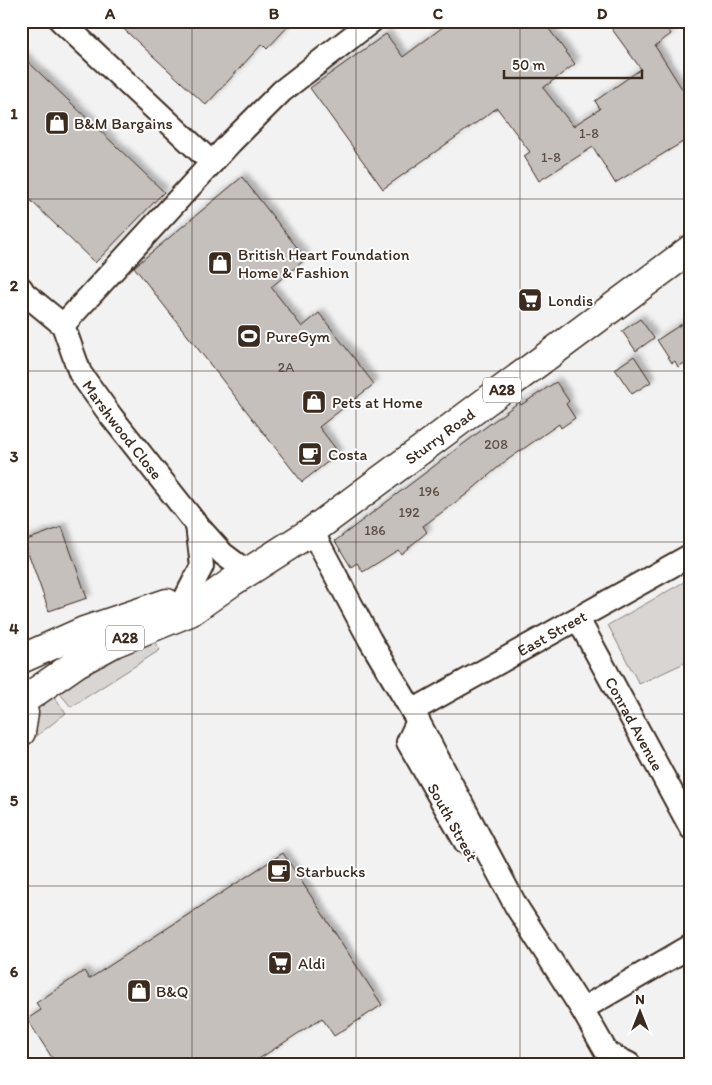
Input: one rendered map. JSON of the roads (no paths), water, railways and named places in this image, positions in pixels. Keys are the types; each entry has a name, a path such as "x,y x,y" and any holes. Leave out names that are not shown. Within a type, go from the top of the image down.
{"highway":[{"name":"Sturry Road","path":"21,732 24,713 21,703 77,663 114,643 190,612 239,577 312,531 691,249"},
{"name":"Sturry Road","path":"21,660 84,631 239,577"}],"street":[{"path":"61,21 212,163"},
{"path":"21,288 24,293 63,325 212,163 282,91 372,21"},
{"name":"Marshwood Close","path":"63,325 80,373 198,525 224,554 239,577"},
{"path":"186,597 202,566 198,525"},
{"name":"South Street","path":"312,531 415,716 516,906 582,1009 607,1053 629,1064"},
{"name":"East Street","path":"415,716 691,554"},
{"name":"Conrad Avenue","path":"578,619 691,828"},
{"path":"582,1009 691,946"}],"place":[{"name":"B&M Bargains","path":"57,123"},
{"name":"British Heart Foundation Home & Fashion","path":"220,263"},
{"name":"Londis","path":"530,300"},
{"name":"PureGym","path":"249,336"},
{"name":"Pets at Home","path":"314,402"},
{"name":"Costa","path":"310,454"},
{"name":"Starbucks","path":"279,871"},
{"name":"Aldi","path":"280,963"},
{"name":"B&Q","path":"139,991"}]}
